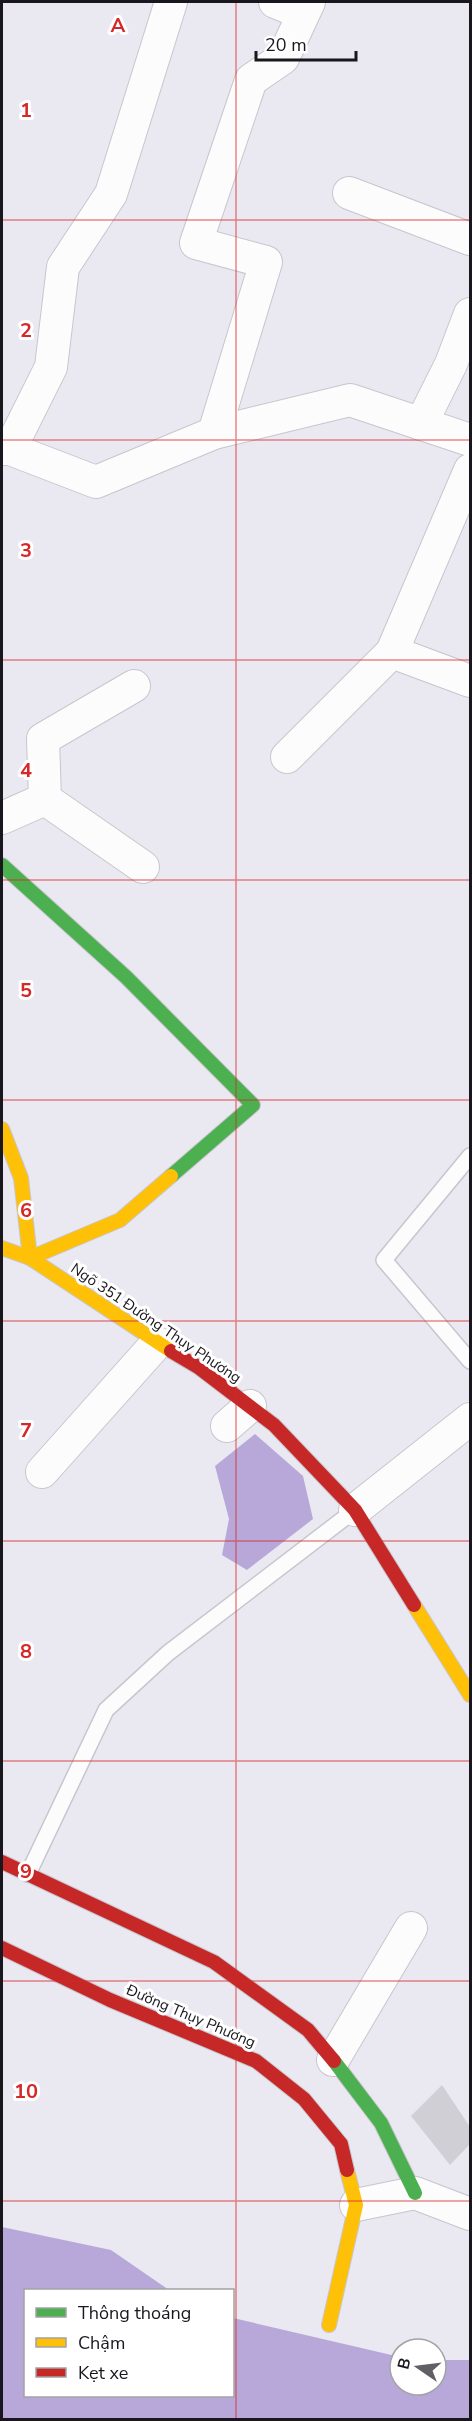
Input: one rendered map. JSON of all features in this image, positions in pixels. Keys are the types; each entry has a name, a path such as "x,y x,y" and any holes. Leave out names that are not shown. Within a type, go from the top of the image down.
{"street":[{"path":"171,2 111,194 63,267 51,367 6,449 96,482 214,433 350,400 471,440"},
{"path":"214,433 266,262 196,243 251,80 283,58 295,5"},
{"path":"349,193 471,238"},
{"path":"422,424 451,364 471,314"},
{"path":"287,757 392,652 471,470"},
{"path":"392,652 471,681"},
{"path":"45,799 43,738 134,686"},
{"path":"2,818 45,799"},
{"path":"45,799 143,867"},
{"path":"2,865 126,977 253,1105 120,1220 30,1258 21,1178 2,1129"},
{"name":"Ngõ 351 Đường Thụy Phương","path":"2,1248 30,1258 198,1367 238,1416 274,1425 355,1510 469,1690"},
{"path":"42,1473 157,1342"},
{"path":"355,1510 471,1419"},
{"path":"2,1862 214,1962 308,2030 381,2124 415,2193"},
{"path":"333,2060 411,1928"},
{"name":"Đường Thụy Phương","path":"2,1948 110,2000 256,2061 304,2100 341,2144 356,2205 329,2325"},
{"path":"356,2205 415,2193 471,2214"}],"lane":[{"path":"471,1156 384,1260 471,1361"},
{"path":"28,1874 106,1710 168,1653 355,1510"}],"shaded area":[{"path":"255,1434 303,1476 313,1519 247,1570 222,1555 229,1519 215,1466"},
{"path":"2,2227 111,2250 168,2289 24,2289 24,2397 234,2397 234,2318 388,2354 388,2397 448,2397 448,2360 470,2360 470,2419 2,2420"}],"building":[{"path":"442,2085 470,2127 470,2144 450,2165 411,2116"}],"traffic: fast":[{"path":"2,865 126,977 253,1105 171,1176"},
{"path":"334,2061 381,2123 415,2193"}],"traffic: slow":[{"path":"2,1129 21,1178 30,1258 171,1351"},
{"path":"2,1248 30,1258 120,1220 171,1176"},
{"path":"414,1605 470,1695"},
{"path":"329,2325 356,2205 347,2170"}],"traffic: jam":[{"path":"171,1351 198,1367 274,1425 355,1510 414,1605"},
{"path":"2,1862 214,1962 308,2030 334,2061"},
{"path":"2,1948 110,2000 256,2061 304,2099 341,2144 347,2170"}]}
